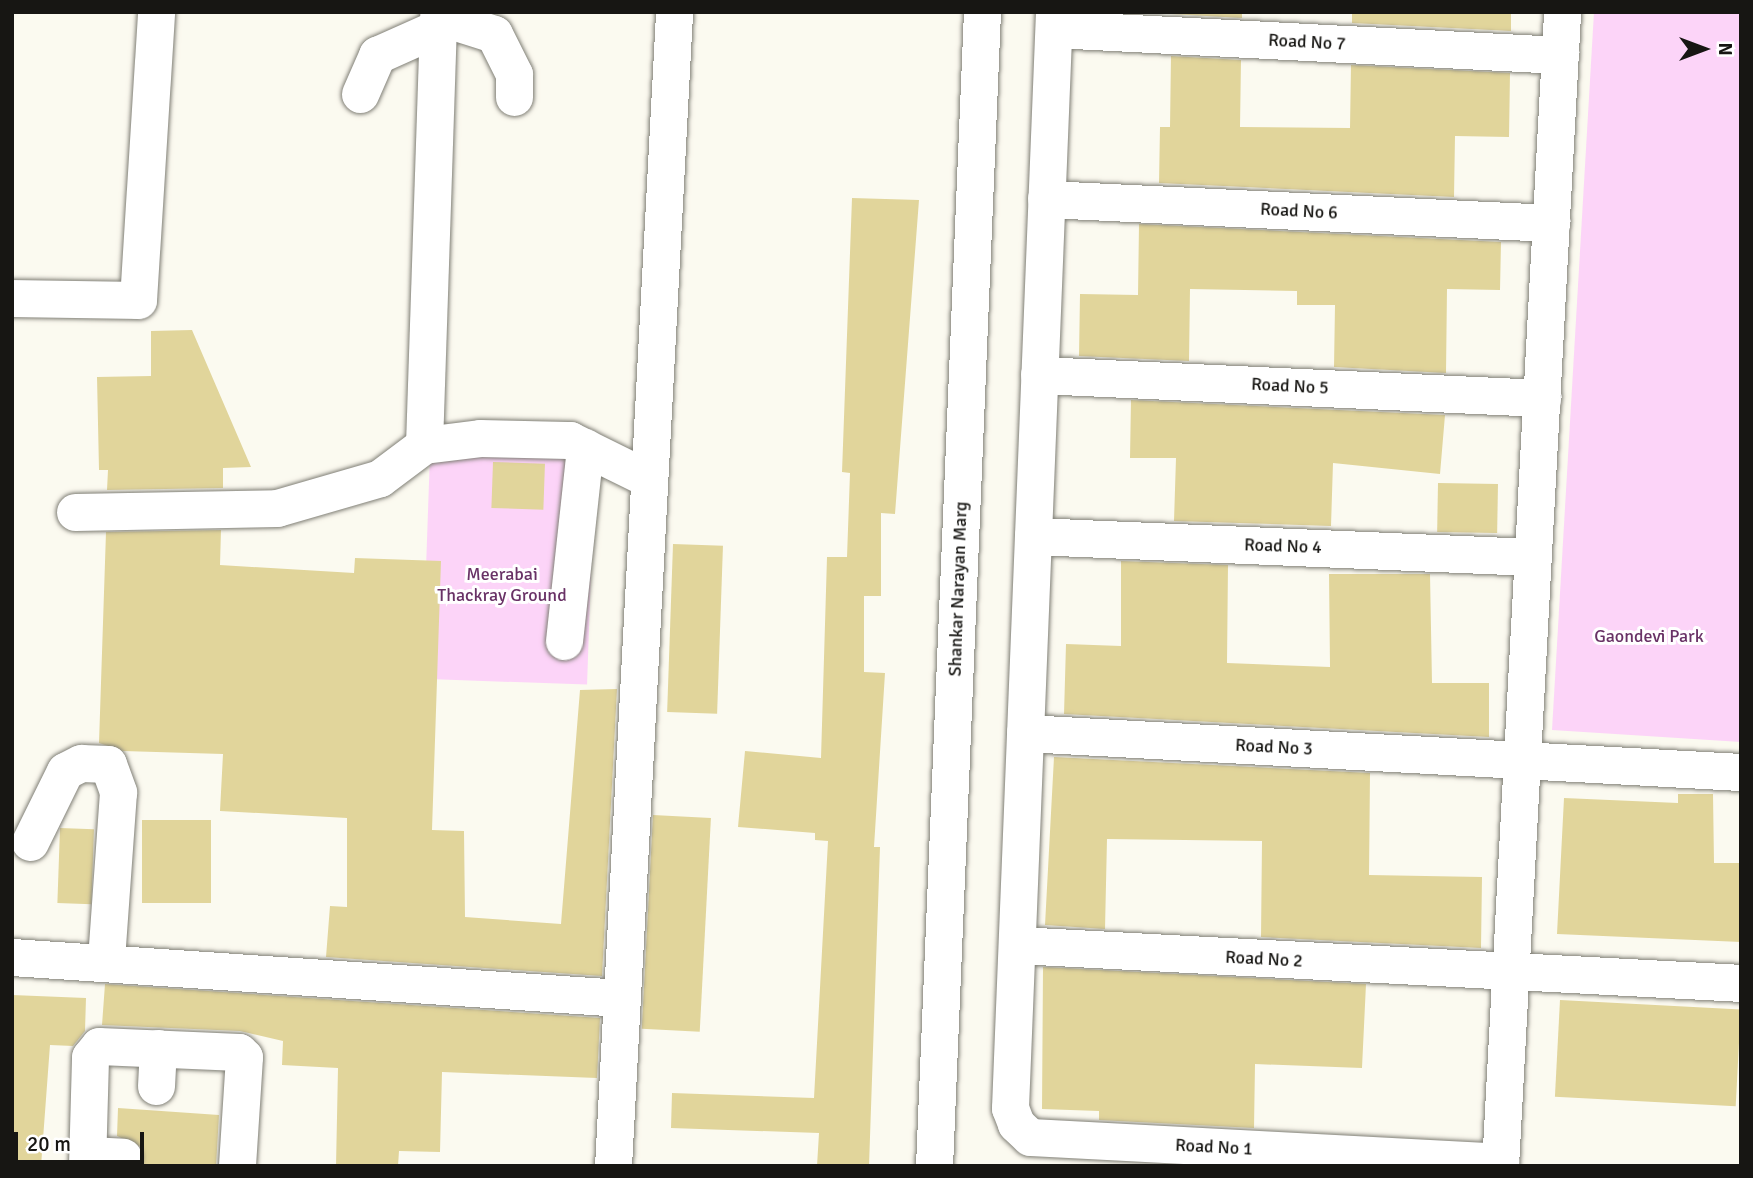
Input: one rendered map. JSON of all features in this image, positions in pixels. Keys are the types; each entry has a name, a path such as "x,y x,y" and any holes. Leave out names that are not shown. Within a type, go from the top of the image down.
{"street":[{"path":"12,298 138,300 156,12"},
{"path":"612,1166 674,12"},
{"name":"Shankar Narayan Marg","path":"934,1166 982,12"},
{"path":"1500,1164 1562,12"},
{"path":"424,445 438,18"},
{"path":"360,94 377,55 438,18 494,34 514,74 514,97"},
{"path":"1017,945 1054,21"},
{"name":"Road No 7","path":"1054,21 1560,55"},
{"name":"Road No 6","path":"1046,199 1551,223"},
{"name":"Road No 5","path":"1039,375 1542,398"},
{"path":"75,512 277,508 380,478 424,445 480,438 570,440 649,479"},
{"path":"564,641 585,447"},
{"name":"Road No 4","path":"1033,536 1533,557"},
{"name":"Road No 3","path":"1025,733 1741,772"},
{"path":"30,842 65,771 81,763 108,764 118,792 106,960"},
{"name":"Road No 2","path":"1017,945 1741,982"},
{"name":"Road No 1","path":"1017,945 1010,1108 1016,1124 1030,1137 1500,1164"},
{"path":"12,957 106,960 621,998"},
{"path":"156,1086 158,1048"},
{"path":"124,1157 88,1160 92,1050 230,1050 244,1057 237,1166"}],"green space":[{"name":"Gaondevi Park","path":"1594,12 1741,12 1741,742 1552,730"},
{"name":"Meerabai Thackray Ground","path":"430,454 595,460 587,685 422,679"}],"building":[{"path":"1242,12 1242,18 1171,14"},
{"path":"1352,12 1511,12 1511,31 1352,23"},
{"path":"1171,56 1241,60 1240,127 1350,128 1351,65 1510,73 1509,137 1455,136 1454,197 1159,183 1160,127 1170,127"},
{"path":"852,198 919,200 895,514 881,513 881,596 864,596 864,672 885,673 874,847 880,847 869,1166 817,1166 819,1133 671,1128 672,1093 814,1098 828,841 815,840 815,833 738,827 745,751 821,758 827,557 847,557 850,473 842,472"},
{"path":"1139,224 1501,242 1500,290 1447,289 1446,373 1334,367 1335,305 1297,305 1297,291 1190,289 1189,361 1079,356 1080,294 1138,295"},
{"path":"192,330 251,467 223,468 223,488 107,490 108,470 99,470 97,377 151,376 151,331"},
{"path":"1131,400 1445,415 1440,474 1333,463 1331,526 1174,521 1176,458 1130,458"},
{"path":"493,462 545,464 543,510 491,508"},
{"path":"1438,483 1498,484 1497,533 1437,532"},
{"path":"221,530 220,565 354,573 355,558 441,561 432,830 464,831 465,917 561,924 580,690 617,689 602,976 326,957 330,906 347,907 347,818 220,811 223,754 123,751 99,743 106,532"},
{"path":"673,544 723,546 717,714 667,712"},
{"path":"1121,561 1228,565 1227,663 1330,667 1329,574 1430,574 1432,683 1489,683 1489,737 1064,714 1066,644 1121,646"},
{"path":"1054,757 1370,773 1369,875 1482,877 1481,948 1261,937 1262,841 1107,839 1105,929 1045,925"},
{"path":"1678,794 1713,794 1714,863 1741,863 1741,942 1557,934 1564,798 1678,803"},
{"path":"653,815 711,818 700,1032 642,1029"},
{"path":"142,820 211,820 211,903 142,903"},
{"path":"60,828 94,829 91,904 57,903"},
{"path":"1043,967 1366,984 1362,1068 1255,1064 1254,1128 1099,1120 1099,1111 1042,1109"},
{"path":"105,984 600,1018 597,1078 442,1072 440,1152 399,1151 398,1166 336,1166 338,1068 282,1065 283,1041 240,1031 102,1025"},
{"path":"12,995 86,998 85,1031 73,1046 50,1045 41,1166 12,1166"},
{"path":"1560,1000 1741,1009 1736,1106 1555,1097"},
{"path":"118,1108 219,1115 216,1166 142,1166 141,1147 117,1136"}]}
